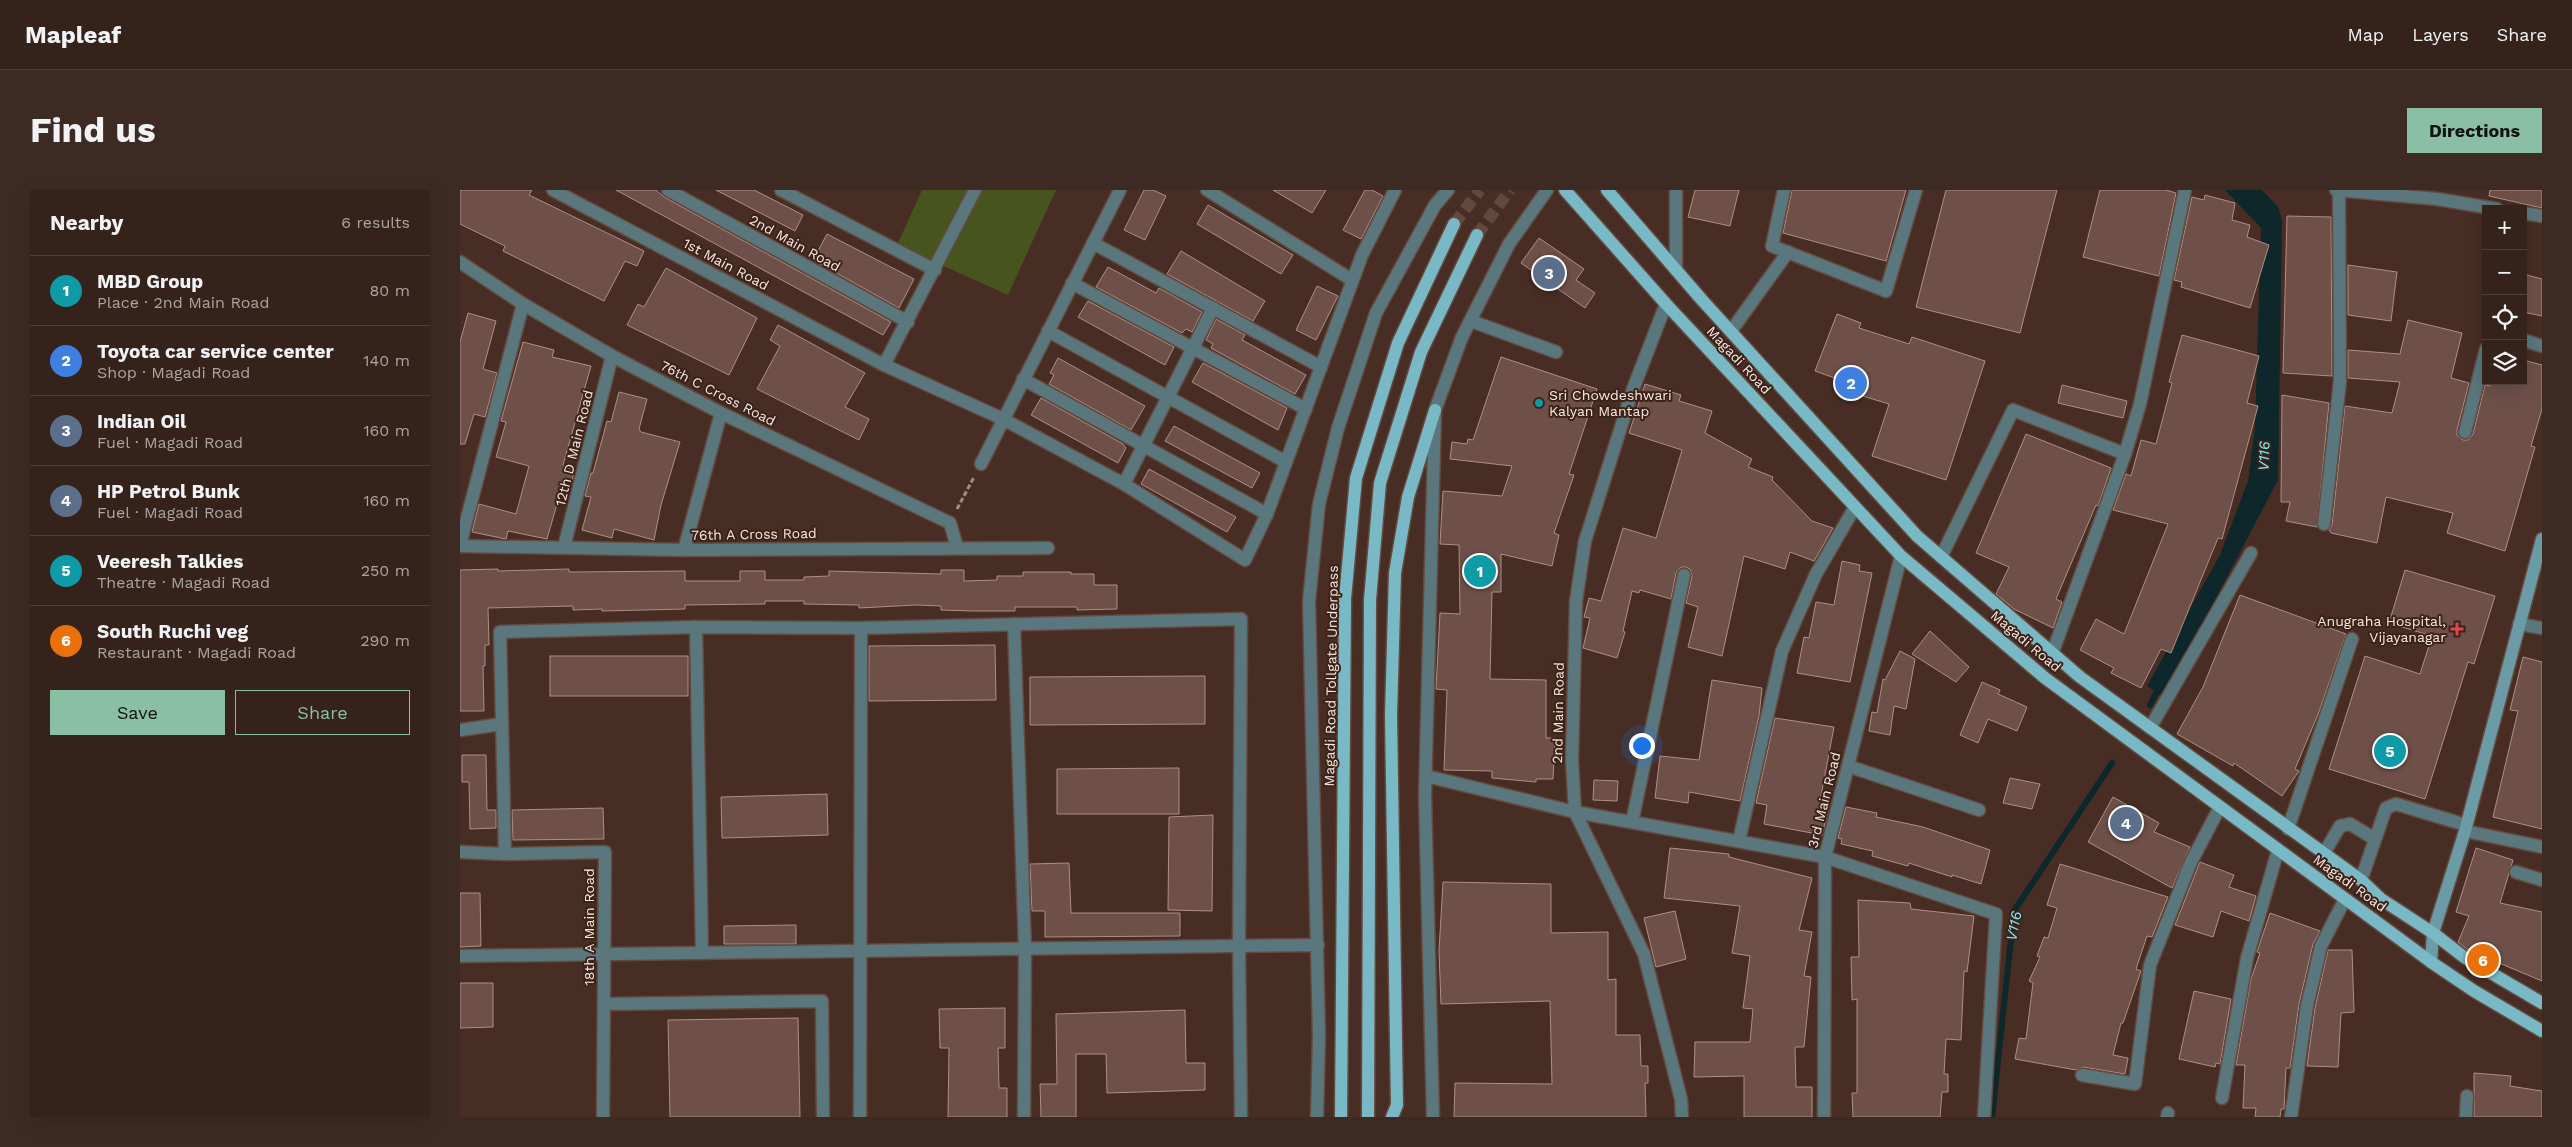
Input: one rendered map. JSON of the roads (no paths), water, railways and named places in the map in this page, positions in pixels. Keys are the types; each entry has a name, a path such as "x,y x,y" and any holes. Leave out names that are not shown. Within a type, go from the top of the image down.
{"main road":[{"name":"Magadi Road","path":"1565,190 1666,304 1901,556 2045,678 2431,962 2474,991 2542,1031"},
{"name":"Magadi Road","path":"1608,190 1731,331 1917,536 2052,654 2080,677 2288,830 2361,880 2381,899 2433,933 2479,967 2542,1003"},
{"name":"Magadi Road Tollgate Underpass","path":"1341,1117 1345,600 1356,478 1398,343 1454,224"},
{"path":"1368,1117 1370,600 1380,483 1421,352 1477,235"},
{"path":"1392,1117 1397,1105 1391,715 1395,573 1408,497 1434,410"},
{"path":"2431,962 2433,933 2465,828 2542,538"}],"street":[{"name":"1st Main Road","path":"553,190 884,365 1003,419 1124,484 1244,560 1268,514"},
{"name":"2nd Main Road","path":"668,190 908,322"},
{"path":"781,190 935,270"},
{"path":"884,365 975,190"},
{"path":"981,464 1120,190"},
{"path":"1207,190 1352,280"},
{"path":"1023,379 1268,514 1352,280 1362,255 1395,190"},
{"path":"1318,1117 1320,1036 1309,601 1319,504 1338,428 1376,313 1435,206 1448,190"},
{"path":"1433,1117 1426,776 1434,410 1462,338 1510,244 1547,190"},
{"path":"1676,190 1676,269"},
{"path":"1784,190 1772,246 1886,291 1916,190"},
{"path":"2052,654 2125,454 2140,404 2185,190"},
{"path":"2324,524 2340,381 2337,190 2438,194 2482,205"},
{"path":"2527,214 2542,216"},
{"path":"1093,243 1321,367"},
{"path":"1731,331 1788,252"},
{"name":"76th C Cross Road","path":"460,262 523,304 612,356 721,413 950,523 957,547"},
{"path":"1072,283 1306,409"},
{"path":"460,546 523,304"},
{"name":"2nd Main Road","path":"1666,304 1633,389 1585,542 1576,601 1572,761 1575,812 1644,954 1681,1099 1682,1117"},
{"path":"1124,484 1213,308"},
{"path":"1471,321 1556,352"},
{"path":"1048,331 1286,462"},
{"path":"2527,341 2542,346"},
{"name":"12th D Main Road","path":"564,547 612,356"},
{"path":"2465,432 2482,365"},
{"path":"1941,557 2013,410 2125,454"},
{"path":"684,550 721,413"},
{"path":"1738,842 1782,651 1816,574 1855,507"},
{"name":"76th A Cross Road","path":"460,546 684,550 1048,548"},
{"path":"2150,728 2251,553"},
{"name":"3rd Main Road","path":"1824,1117 1825,857 1901,556"},
{"path":"1632,822 1684,575"},
{"path":"505,854 500,632 696,627 860,628 1241,619 1239,946 1241,1117"},
{"path":"1014,624 1025,949 1024,1117"},
{"path":"2519,624 2542,628"},
{"path":"696,627 702,953"},
{"path":"860,628 860,1117"},
{"path":"2288,830 2352,639"},
{"path":"460,730 502,724"},
{"path":"1848,766 1979,810"},
{"path":"1426,776 1575,812 1825,857 1996,914 1984,1117"},
{"path":"2361,880 2386,808 2396,804 2465,828 2542,847"},
{"path":"2082,1075 2135,1084 2150,965 2191,862 2220,807"},
{"path":"2323,855 2340,826 2350,824 2375,839"},
{"path":"2222,1098 2247,958 2278,850"},
{"name":"18th A Main Road","path":"460,852 505,854 604,852 603,1117"},
{"path":"2516,872 2542,880"},
{"path":"2291,1117 2307,1006 2321,946 2345,899"},
{"path":"460,956 1318,945"},
{"path":"604,1004 822,1001 823,1117"},
{"path":"2466,1117 2467,1096"}],"water":[{"path":"2225,190 2262,190 2278,207 2282,220 2278,480 2164,697 2147,686 2220,555 2248,481 2255,428 2261,228"}],"waterway":[{"name":"V116","path":"2150,705 2160,686"},
{"name":"V116","path":"1992,1117 2014,911 2112,763"}],"tunnel":[{"path":"1454,224 1480,190"},
{"path":"1477,235 1510,190"}],"place":[{"name":"Indian Oil","path":"1549,273"},
{"name":"Toyota car service center","path":"1851,383"},
{"name":"Sri Chowdeshwari Kalyan Mantap","path":"1539,403"},
{"name":"MBD Group","path":"1480,571"},
{"name":"Anugraha Hospital, Vijayanagar","path":"2457,629"},
{"name":"Veeresh Talkies","path":"2390,751"},
{"name":"HP Petrol Bunk","path":"2126,823"},
{"name":"South Ruchi veg","path":"2483,960"}]}
